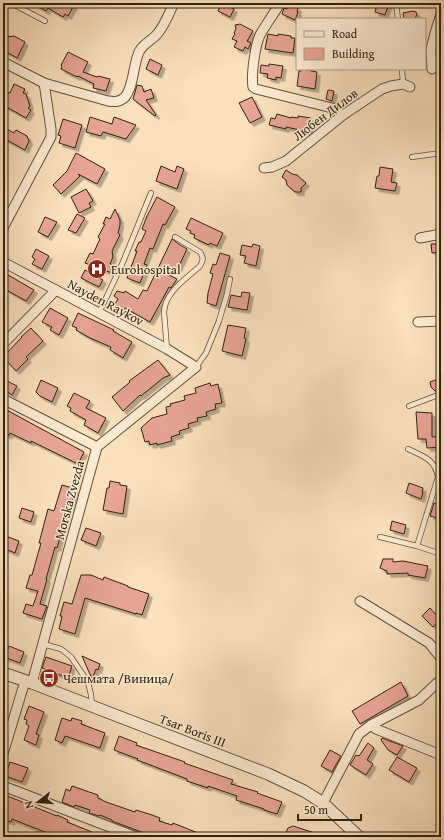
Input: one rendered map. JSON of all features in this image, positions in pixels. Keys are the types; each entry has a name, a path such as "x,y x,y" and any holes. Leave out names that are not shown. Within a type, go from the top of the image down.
{"street":[{"path":"3,62 44,83 108,101 118,102 128,92 138,52 144,44 153,39 159,32 174,3"},
{"path":"280,3 260,36 254,58 253,87 332,108 342,115"},
{"path":"432,69 431,49 441,14"},
{"path":"3,228 51,137 44,83"},
{"name":"Любен Дилов","path":"264,168 272,167 286,160 342,115 382,90 391,86 407,86"},
{"path":"420,238 441,234"},
{"name":"Nayden Raykov","path":"3,262 167,349 196,367"},
{"path":"3,344 56,290"},
{"path":"418,322 441,321"},
{"name":"Morska Zvezda","path":"3,754 43,644 97,448 196,367"},
{"path":"3,399 97,448"},
{"path":"360,601 429,643 441,658"},
{"name":"Tsar Boris III","path":"3,673 268,774 304,790 323,803 359,837"},
{"path":"323,803 359,734 371,725 419,700 441,680"},
{"path":"371,725 376,729 441,755"},
{"path":"3,786 136,837"}],"lane":[{"path":"11,3 45,21"},
{"path":"396,3 398,18"},
{"path":"402,70 407,86"},
{"path":"412,157 441,153"},
{"path":"99,313 123,262 152,193"},
{"path":"167,349 164,307 171,293 200,266 203,261 203,256 200,252 175,237"},
{"path":"196,367 206,353 219,321 230,279"},
{"path":"409,406 441,394"},
{"path":"408,449 430,460 437,470 438,477 417,546"},
{"path":"380,537 417,546 441,554"},
{"path":"43,644 60,649 71,657 88,682 92,706"}],"building":[{"path":"32,3 75,3 68,16 65,14 63,17 48,8 46,11"},
{"path":"222,3 232,3 230,7 234,9 230,17 218,11"},
{"path":"377,3 389,3 385,15 375,12"},
{"path":"289,4 298,8 295,20 282,14 284,8 287,9"},
{"path":"413,11 416,12 417,15 415,18 404,18 403,13"},
{"path":"240,24 253,31 247,41 251,43 248,49 245,47 243,51 234,47 237,41 232,39 235,34 235,25"},
{"path":"3,34 7,37 14,36 25,42 17,58 3,50"},
{"path":"268,34 278,36 278,34 295,38 293,53 265,49"},
{"path":"68,52 88,62 83,72 97,77 110,79 106,91 93,88 94,84 61,69 61,65"},
{"path":"150,59 162,65 158,75 146,69"},
{"path":"269,64 283,66 281,78 276,77 276,80 267,78 268,74 260,73 261,65 269,66"},
{"path":"311,70 317,72 315,89 297,86 299,71"},
{"path":"14,84 25,89 23,93 26,94 30,106 28,108 31,110 26,118 3,105"},
{"path":"137,85 142,86 144,92 151,89 154,98 146,100 156,115 155,116 133,99"},
{"path":"328,90 334,91 332,101 326,99"},
{"path":"252,97 262,117 250,123 239,103"},
{"path":"277,114 291,118 298,118 298,116 311,118 309,132 269,125 271,118 275,119"},
{"path":"90,117 112,124 114,117 136,125 126,139 103,132 101,136 86,132"},
{"path":"63,119 82,125 75,148 59,143 61,136 58,135"},
{"path":"7,129 14,133 16,130 27,136 29,141 25,150 3,138"},
{"path":"76,153 105,169 97,184 78,174 80,176 61,194 53,185 67,171"},
{"path":"161,166 175,172 177,166 184,169 177,189 156,181"},
{"path":"380,167 393,169 391,182 397,183 395,191 375,188"},
{"path":"286,170 297,175 306,183 301,188 301,192 295,192 287,185 286,180 282,177"},
{"path":"86,189 93,201 89,203 91,207 79,213 71,197"},
{"path":"157,197 175,207 165,225 163,224 153,249 150,248 144,264 147,265 140,283 127,278 137,251 135,251 146,231 142,229"},
{"path":"115,209 120,220 118,233 120,235 112,251 113,257 110,264 115,267 112,273 85,263 90,253 93,254 100,239 98,237 105,224 103,224 106,217 110,219"},
{"path":"77,214 85,218 76,233 68,230"},
{"path":"45,217 57,222 48,237 38,232"},
{"path":"191,218 223,233 217,246 210,243 209,245 194,238 195,235 186,229"},
{"path":"172,239 187,249 178,268 161,271 177,279 171,288 169,287 150,322 125,308 122,314 111,310 118,299 114,296 117,291 124,293 125,291 138,299 143,290 147,291"},
{"path":"253,244 260,246 256,266 244,263 246,256 240,255 242,245 252,247"},
{"path":"431,244 441,244 441,252 432,253"},
{"path":"36,249 49,256 42,269 32,264 35,259 32,257"},
{"path":"220,253 230,256 216,306 207,303 213,274 210,273 213,264 216,265"},
{"path":"85,270 103,280 99,287 81,278"},
{"path":"3,272 34,290 26,301 3,288"},
{"path":"242,292 250,293 247,310 228,307 231,295 241,297"},
{"path":"50,308 68,318 59,335 50,330 52,327 42,322"},
{"path":"78,313 114,330 113,331 132,342 123,358 110,350 111,347 90,338 72,326"},
{"path":"228,325 246,328 244,338 246,339 242,356 222,351"},
{"path":"31,328 43,341 26,357 28,359 16,371 3,357"},
{"path":"158,360 170,375 163,378 141,396 140,395 123,411 112,397 130,382 129,381"},
{"path":"441,378 441,389 435,391 431,387 430,382"},
{"path":"3,379 17,386 12,395 3,389"},
{"path":"41,380 58,388 52,402 40,396 36,392"},
{"path":"210,383 211,386 218,384 222,403 215,404 216,409 206,412 207,416 197,418 198,421 188,424 189,428 179,431 180,434 171,437 172,441 157,445 157,443 150,445 149,441 145,442 141,428 152,418 167,414 166,407 171,406 170,404 185,400 184,396 196,393 195,388"},
{"path":"74,393 90,401 86,408 106,418 98,433 84,425 86,420 70,411 71,408 67,406"},
{"path":"3,408 84,452 78,464 31,441 31,443 10,433 9,435 3,435"},
{"path":"416,412 432,413 432,437 441,436 441,447 427,448 426,439 418,439"},
{"path":"110,481 127,486 123,514 103,510 107,488 109,488"},
{"path":"409,483 423,488 421,499 406,493"},
{"path":"62,485 76,489 70,507 69,506 57,548 55,547 46,579 40,604 47,606 42,619 23,613 26,604 33,606 38,591 26,588 30,575 32,575 41,543 39,543 48,509 54,511"},
{"path":"434,503 441,505 441,519 430,516"},
{"path":"22,508 34,512 31,522 19,518"},
{"path":"392,521 406,525 404,534 390,530"},
{"path":"86,528 101,533 96,546 81,540"},
{"path":"3,535 19,541 15,553 3,548"},
{"path":"383,559 393,559 393,562 403,561 428,566 425,578 408,575 408,573 387,574 387,571 380,568"},
{"path":"81,575 91,575 103,580 104,577 149,594 142,615 85,598 75,634 59,629 62,616 60,616 64,602 72,604"},
{"path":"430,608 440,620 433,627 422,616"},
{"path":"9,646 24,652 20,663 4,657"},
{"path":"82,656 100,664 92,679"},
{"path":"46,657 72,666 68,678 42,668"},
{"path":"401,682 408,696 360,724 352,711"},
{"path":"29,706 44,712 36,734 39,735 36,745 24,740 29,726 26,724 27,720 24,719"},
{"path":"62,718 71,721 72,718 82,721 81,724 105,733 100,748 65,736 62,743 55,740"},
{"path":"119,736 137,743 136,745 233,780 231,784 258,792 257,793 282,802 277,814 236,800 237,796 208,786 208,788 187,781 187,779 114,750"},
{"path":"382,738 403,746 397,755 388,750 381,740"},
{"path":"368,743 374,748 367,760 373,764 366,775 350,765 356,755 359,756"},
{"path":"330,750 341,756 332,772 321,766"},
{"path":"397,757 417,768 409,782 389,770"},
{"path":"10,762 28,768 22,782 5,776"},
{"path":"72,786 98,795 98,798 106,802 135,812 136,810 152,815 160,818 159,821 172,825 173,823 208,837 164,837 153,833 152,836 100,815 89,813 90,810 75,805 74,807 62,802 66,789 70,791"},
{"path":"5,795 68,820 67,822 92,832 90,837 46,837 47,835 44,834 45,832 12,819 11,822 3,819 3,800"},
{"path":"293,826 324,837 284,837 288,828"}],"place":[{"name":"Eurohospital","path":"97,269"},
{"name":"Чешмата /Виница/","path":"49,678"}]}
